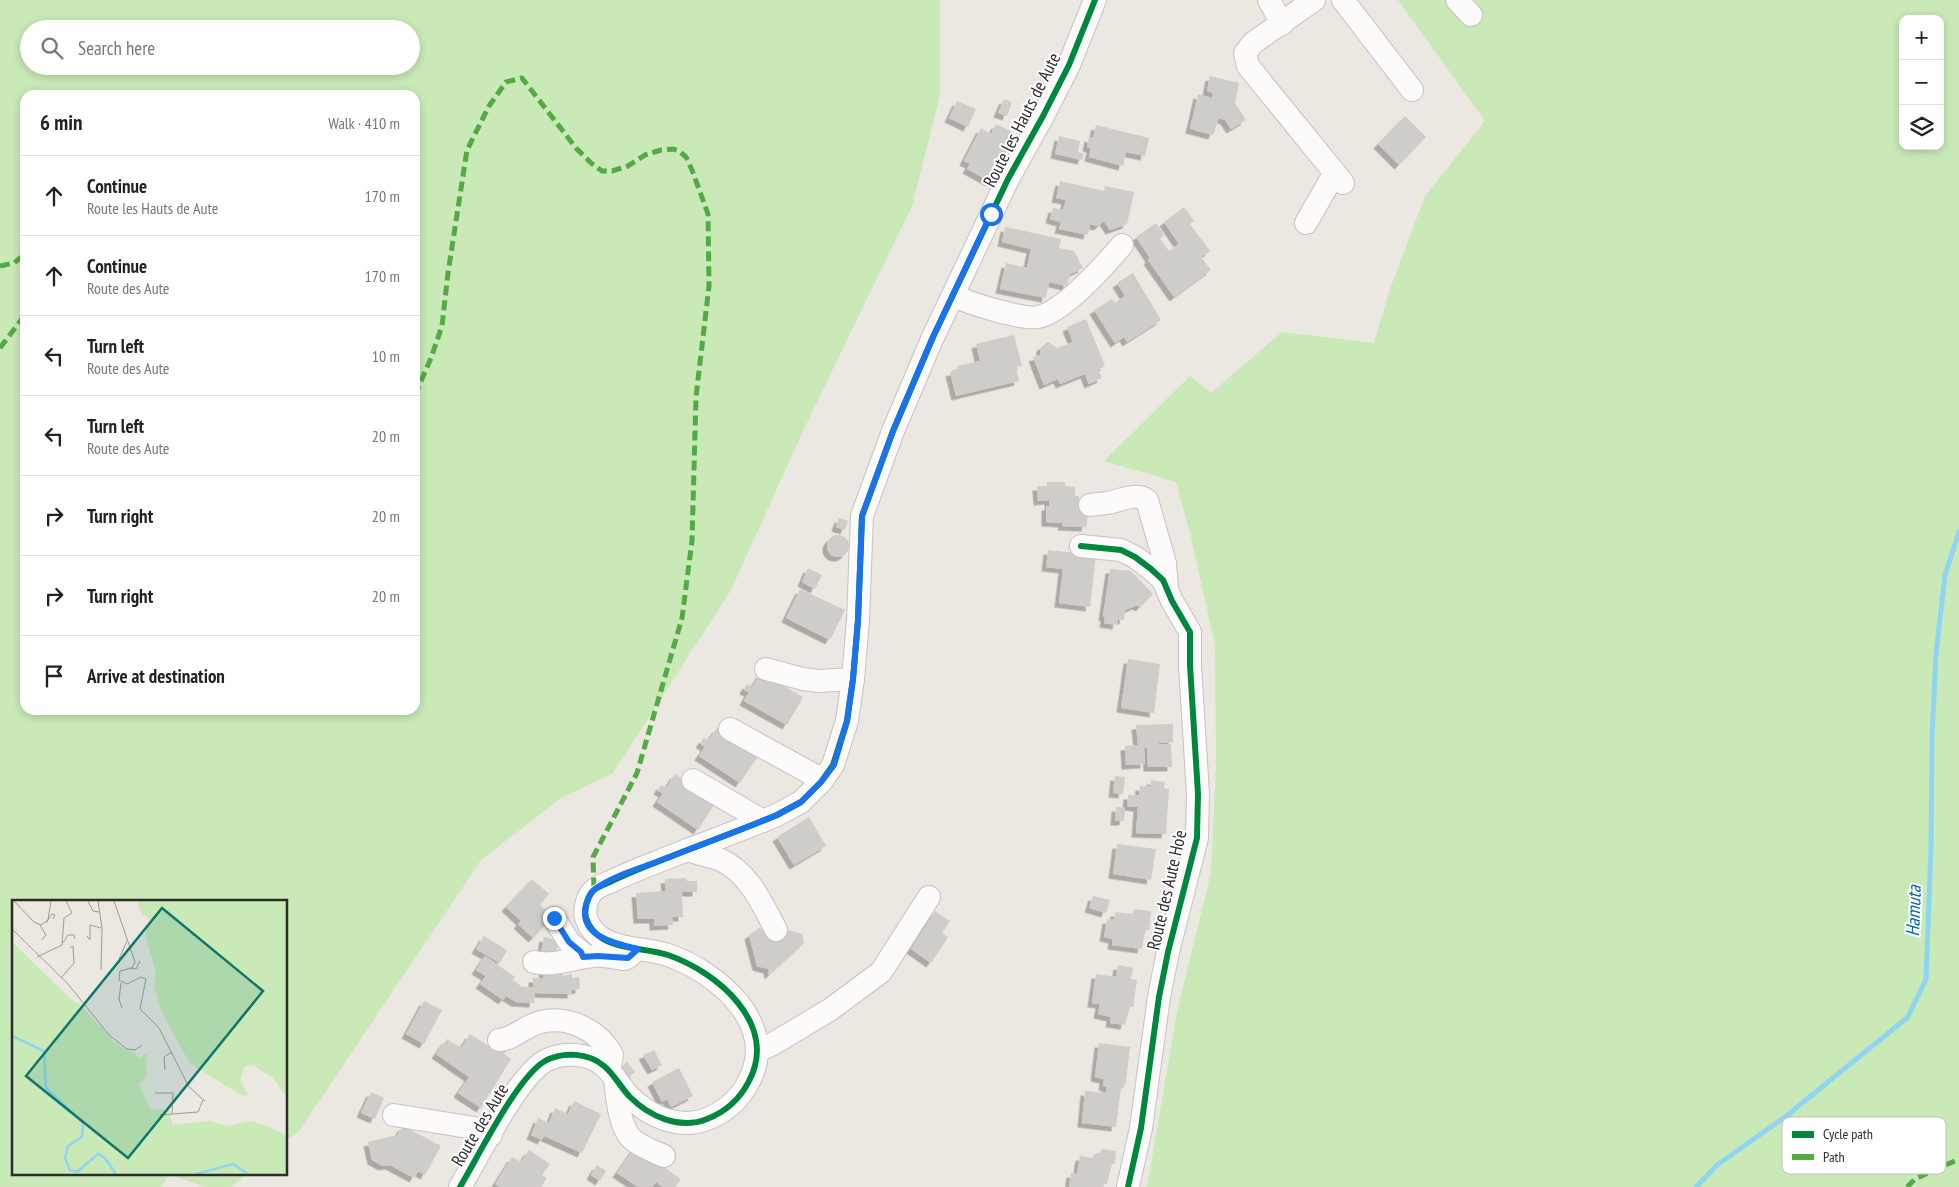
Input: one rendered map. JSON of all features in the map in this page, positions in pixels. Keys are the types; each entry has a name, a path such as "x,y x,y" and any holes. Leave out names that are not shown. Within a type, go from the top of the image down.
{"street":[{"name":"Route les Hauts de Aute","path":"858,620 862,516 893,431 953,295 1008,179 1044,116 1069,65 1095,0"},
{"path":"1269,0 1282,24"},
{"path":"1306,223 1338,178 1248,66 1245,53 1253,43 1314,0"},
{"path":"1342,0 1412,90"},
{"path":"953,295 1004,312 1036,317 1055,310 1111,259 1122,245"},
{"path":"1090,505 1107,504 1134,496 1142,496 1147,500 1165,563 1167,589"},
{"name":"Route des Aute Ho'e","path":"1081,546 1121,550 1135,557 1151,569 1163,580 1190,632 1190,665 1198,794 1197,838 1168,952 1141,1128 1128,1187"},
{"name":"Route des Aute","path":"460,1187 524,1082 534,1070 546,1061 562,1056 576,1055 591,1058 605,1067 630,1097 645,1110 661,1119 682,1123 701,1122 717,1115 736,1101 750,1081 758,1058 756,1039 748,1019 737,1002 724,988 704,972 667,955 604,940 588,924 584,912 588,898 594,890 621,876 763,821 801,802 822,780 834,765 847,721 858,620"},
{"path":"766,669 803,679 819,681 853,679"},
{"path":"730,729 822,780"},
{"path":"693,780 763,821"},
{"path":"687,850 721,860 734,868 747,881 776,930"},
{"path":"757,1051 771,1045 832,1009 881,972 929,897"},
{"path":"554,918 569,942 581,952 583,957"},
{"path":"534,962 557,964 583,957 598,956 624,959 628,958 638,949"},
{"path":"498,1040 516,1034 539,1022 559,1020 577,1024 594,1034 606,1044 612,1055 612,1075 617,1102 626,1131 632,1139 644,1147 664,1156"},
{"path":"394,1116 474,1128 491,1135"}],"green space":[{"path":"0,0 940,0 940,95 912,206 803,431 731,590 613,773 561,798 481,860 299,1131 288,1139 288,900 12,900 12,1174 247,1174 231,1187 206,1187 169,1175 161,1187 0,1187"},
{"path":"1398,0 1959,0 1959,1187 1147,1187 1177,1012 1211,873 1216,765 1215,645 1191,537 1176,482 1104,461 1190,376 1211,393 1282,332 1374,343 1390,289 1425,196 1485,121"}],"building":[{"path":"1210,76 1239,83 1235,103 1246,120 1231,129 1225,120 1219,118 1213,135 1190,129 1198,94 1212,98 1213,93 1207,91"},
{"path":"1004,99 1012,102 1007,116 998,113"},
{"path":"957,101 976,109 968,127 949,118"},
{"path":"1405,116 1426,137 1399,165 1378,144"},
{"path":"996,124 1012,132 1006,142 1010,144 991,182 967,169 970,164 964,161 981,128 991,134"},
{"path":"1096,125 1149,138 1145,156 1126,152 1123,166 1089,157 1091,148 1087,147 1089,137 1093,138"},
{"path":"1059,136 1080,141 1078,152 1084,154 1082,160 1055,154"},
{"path":"1060,181 1104,191 1105,186 1134,192 1127,224 1110,230 1104,221 1098,226 1090,224 1088,235 1059,229 1061,222 1050,219 1053,208 1063,210 1066,200 1056,198"},
{"path":"1184,207 1194,221 1190,224 1210,251 1201,257 1211,270 1174,297 1148,260 1150,258 1136,237 1156,223 1164,235 1160,239 1169,251 1179,244 1164,222"},
{"path":"1005,227 1061,239 1059,248 1074,251 1083,268 1070,274 1067,286 1049,282 1046,298 1000,289 1006,263 1027,268 1031,249 1002,242"},
{"path":"1133,273 1161,320 1127,342 1124,337 1115,343 1094,310 1112,299 1115,303 1125,296 1117,283"},
{"path":"1086,319 1105,366 1098,369 1102,378 1089,384 1085,374 1060,384 1058,379 1044,385 1033,357 1040,355 1041,347 1048,342 1057,348 1073,342 1067,327"},
{"path":"1014,335 1022,366 1016,367 1019,381 956,396 950,372 958,370 957,366 980,361 976,344"},
{"path":"1047,482 1065,482 1065,486 1075,487 1075,496 1079,496 1079,504 1085,504 1088,514 1086,527 1062,526 1063,523 1046,522 1046,506 1049,506 1049,500 1038,501 1037,486 1047,486"},
{"path":"839,518 848,521 845,530 836,527"},
{"path":"838,535 846,538 849,546 846,554 838,557 830,554 827,546 830,538"},
{"path":"1048,550 1096,555 1090,607 1059,603 1063,569 1046,567"},
{"path":"808,568 822,575 815,589 802,582"},
{"path":"1110,569 1131,571 1153,594 1140,607 1137,605 1125,610 1124,620 1118,619 1117,625 1104,623 1105,617 1103,616"},
{"path":"800,589 845,610 830,640 786,618"},
{"path":"1128,659 1160,664 1154,713 1121,708"},
{"path":"761,673 803,697 787,725 744,701 749,692 744,690 747,684 752,687"},
{"path":"1173,724 1173,742 1158,744 1171,744 1172,767 1148,767 1147,748 1144,748 1145,764 1126,765 1125,746 1138,745 1136,725"},
{"path":"717,728 759,755 740,783 699,756 705,747 700,743 704,738 708,741"},
{"path":"675,774 716,802 698,830 657,802 663,793 658,790 661,785 666,788"},
{"path":"1115,776 1125,777 1123,794 1113,793"},
{"path":"1151,780 1165,782 1164,788 1169,789 1166,834 1136,833 1138,807 1127,806 1128,795 1139,795 1140,786 1151,787"},
{"path":"1116,807 1125,808 1124,821 1115,821"},
{"path":"809,817 826,846 794,865 777,837"},
{"path":"1117,844 1156,849 1151,880 1113,874"},
{"path":"686,878 687,881 697,881 697,892 682,892 683,917 672,917 673,925 654,926 654,919 638,919 636,893 666,891 665,879"},
{"path":"532,879 549,894 540,905 553,917 533,938 518,924 521,921 506,907"},
{"path":"1093,896 1110,900 1106,913 1089,908"},
{"path":"1134,909 1151,911 1149,930 1145,930 1142,949 1112,945 1113,939 1104,937 1107,919 1114,920 1115,912 1133,914"},
{"path":"935,911 950,921 942,933 948,937 931,963 911,949"},
{"path":"759,928 783,936 788,930 802,934 804,943 769,975 768,969 757,966 749,935"},
{"path":"484,936 507,950 500,963 476,949"},
{"path":"544,937 559,940 555,955 541,952"},
{"path":"485,956 515,977 513,980 522,987 533,987 533,978 544,978 543,970 562,968 563,976 572,974 572,978 579,977 580,989 572,990 572,994 535,993 534,1003 516,1002 506,996 503,1000 480,984 486,976 476,970"},
{"path":"1118,965 1133,968 1131,979 1137,980 1133,1007 1130,1007 1125,1025 1110,1023 1111,1017 1098,1014 1100,1004 1092,1003 1096,974 1116,977"},
{"path":"424,1001 442,1010 424,1044 406,1034"},
{"path":"470,1034 495,1050 498,1046 506,1051 504,1054 511,1059 481,1108 458,1093 469,1077 436,1054 447,1039 461,1048"},
{"path":"1099,1043 1130,1047 1126,1081 1123,1089 1121,1088 1116,1127 1082,1123 1085,1091 1106,1093 1107,1087 1103,1086 1104,1079 1095,1077"},
{"path":"654,1050 662,1065 652,1070 643,1055"},
{"path":"627,1062 635,1072 628,1077 620,1068"},
{"path":"679,1068 693,1096 671,1107 667,1099 662,1102 652,1082"},
{"path":"371,1092 384,1098 375,1119 361,1113"},
{"path":"574,1101 601,1114 582,1153 544,1136 542,1140 531,1135 538,1118 549,1123 555,1108 568,1114"},
{"path":"403,1126 441,1146 425,1175 418,1171 414,1178 390,1165 383,1166 372,1160 368,1142 393,1136 396,1137"},
{"path":"635,1147 681,1179 675,1187 663,1187 656,1182 652,1187 638,1187 617,1173"},
{"path":"1101,1149 1116,1151 1115,1164 1112,1164 1107,1184 1103,1184 1103,1187 1069,1187 1071,1173 1077,1174 1080,1156 1093,1158 1094,1154 1100,1155"},
{"path":"529,1150 550,1164 542,1175 547,1178 541,1187 500,1187 495,1184 512,1157 521,1162"},
{"path":"597,1165 606,1171 600,1181 591,1175"}],"waterway":[{"name":"Hamuta","path":"1785,1117 1908,1017 1926,979 1936,654 1945,575 1959,532"},
{"name":"Hamuta","path":"1696,1187 1717,1165 1782,1119"}],"marked path":[{"path":"420,383 442,326 448,273 467,150 489,106 506,82 522,78 576,148 602,171 612,171 628,166 645,155 661,150 673,149 686,157 708,214 709,286 696,397 692,541 682,618 637,773 593,857 594,890"},
{"path":"0,266 14,263 20,258"},
{"path":"0,348 20,322"},
{"path":"1946,1165 1959,1159"},
{"path":"1907,1187 1915,1179 1926,1174"}],"cycle path":[{"path":"460,1187 522,1083 534,1070 552,1058 568,1055 591,1058 608,1069 638,1104 656,1116 676,1122 697,1122 720,1113 737,1099 749,1081 756,1060 756,1040 749,1021 738,1003 723,987 687,963 668,955 626,947 603,939 597,935 587,921 585,914 587,903 592,893 602,885 777,815 801,802 821,782 833,765 847,721 853,679 858,620 862,516 893,431 933,337 1008,179 1069,65 1095,0"},
{"path":"1081,546 1121,550 1135,557 1151,569 1163,580 1172,601 1190,632 1190,665 1198,794 1197,838 1168,952 1159,997 1141,1128 1128,1187"}],"route":[{"path":"554,918 560,931 581,952 583,957 628,958 638,949 604,940 588,924 584,912 588,898 594,890 621,876 777,815 801,802 821,782 834,765 847,721 853,679 858,620 862,516 893,431 933,337 991,214"}]}
